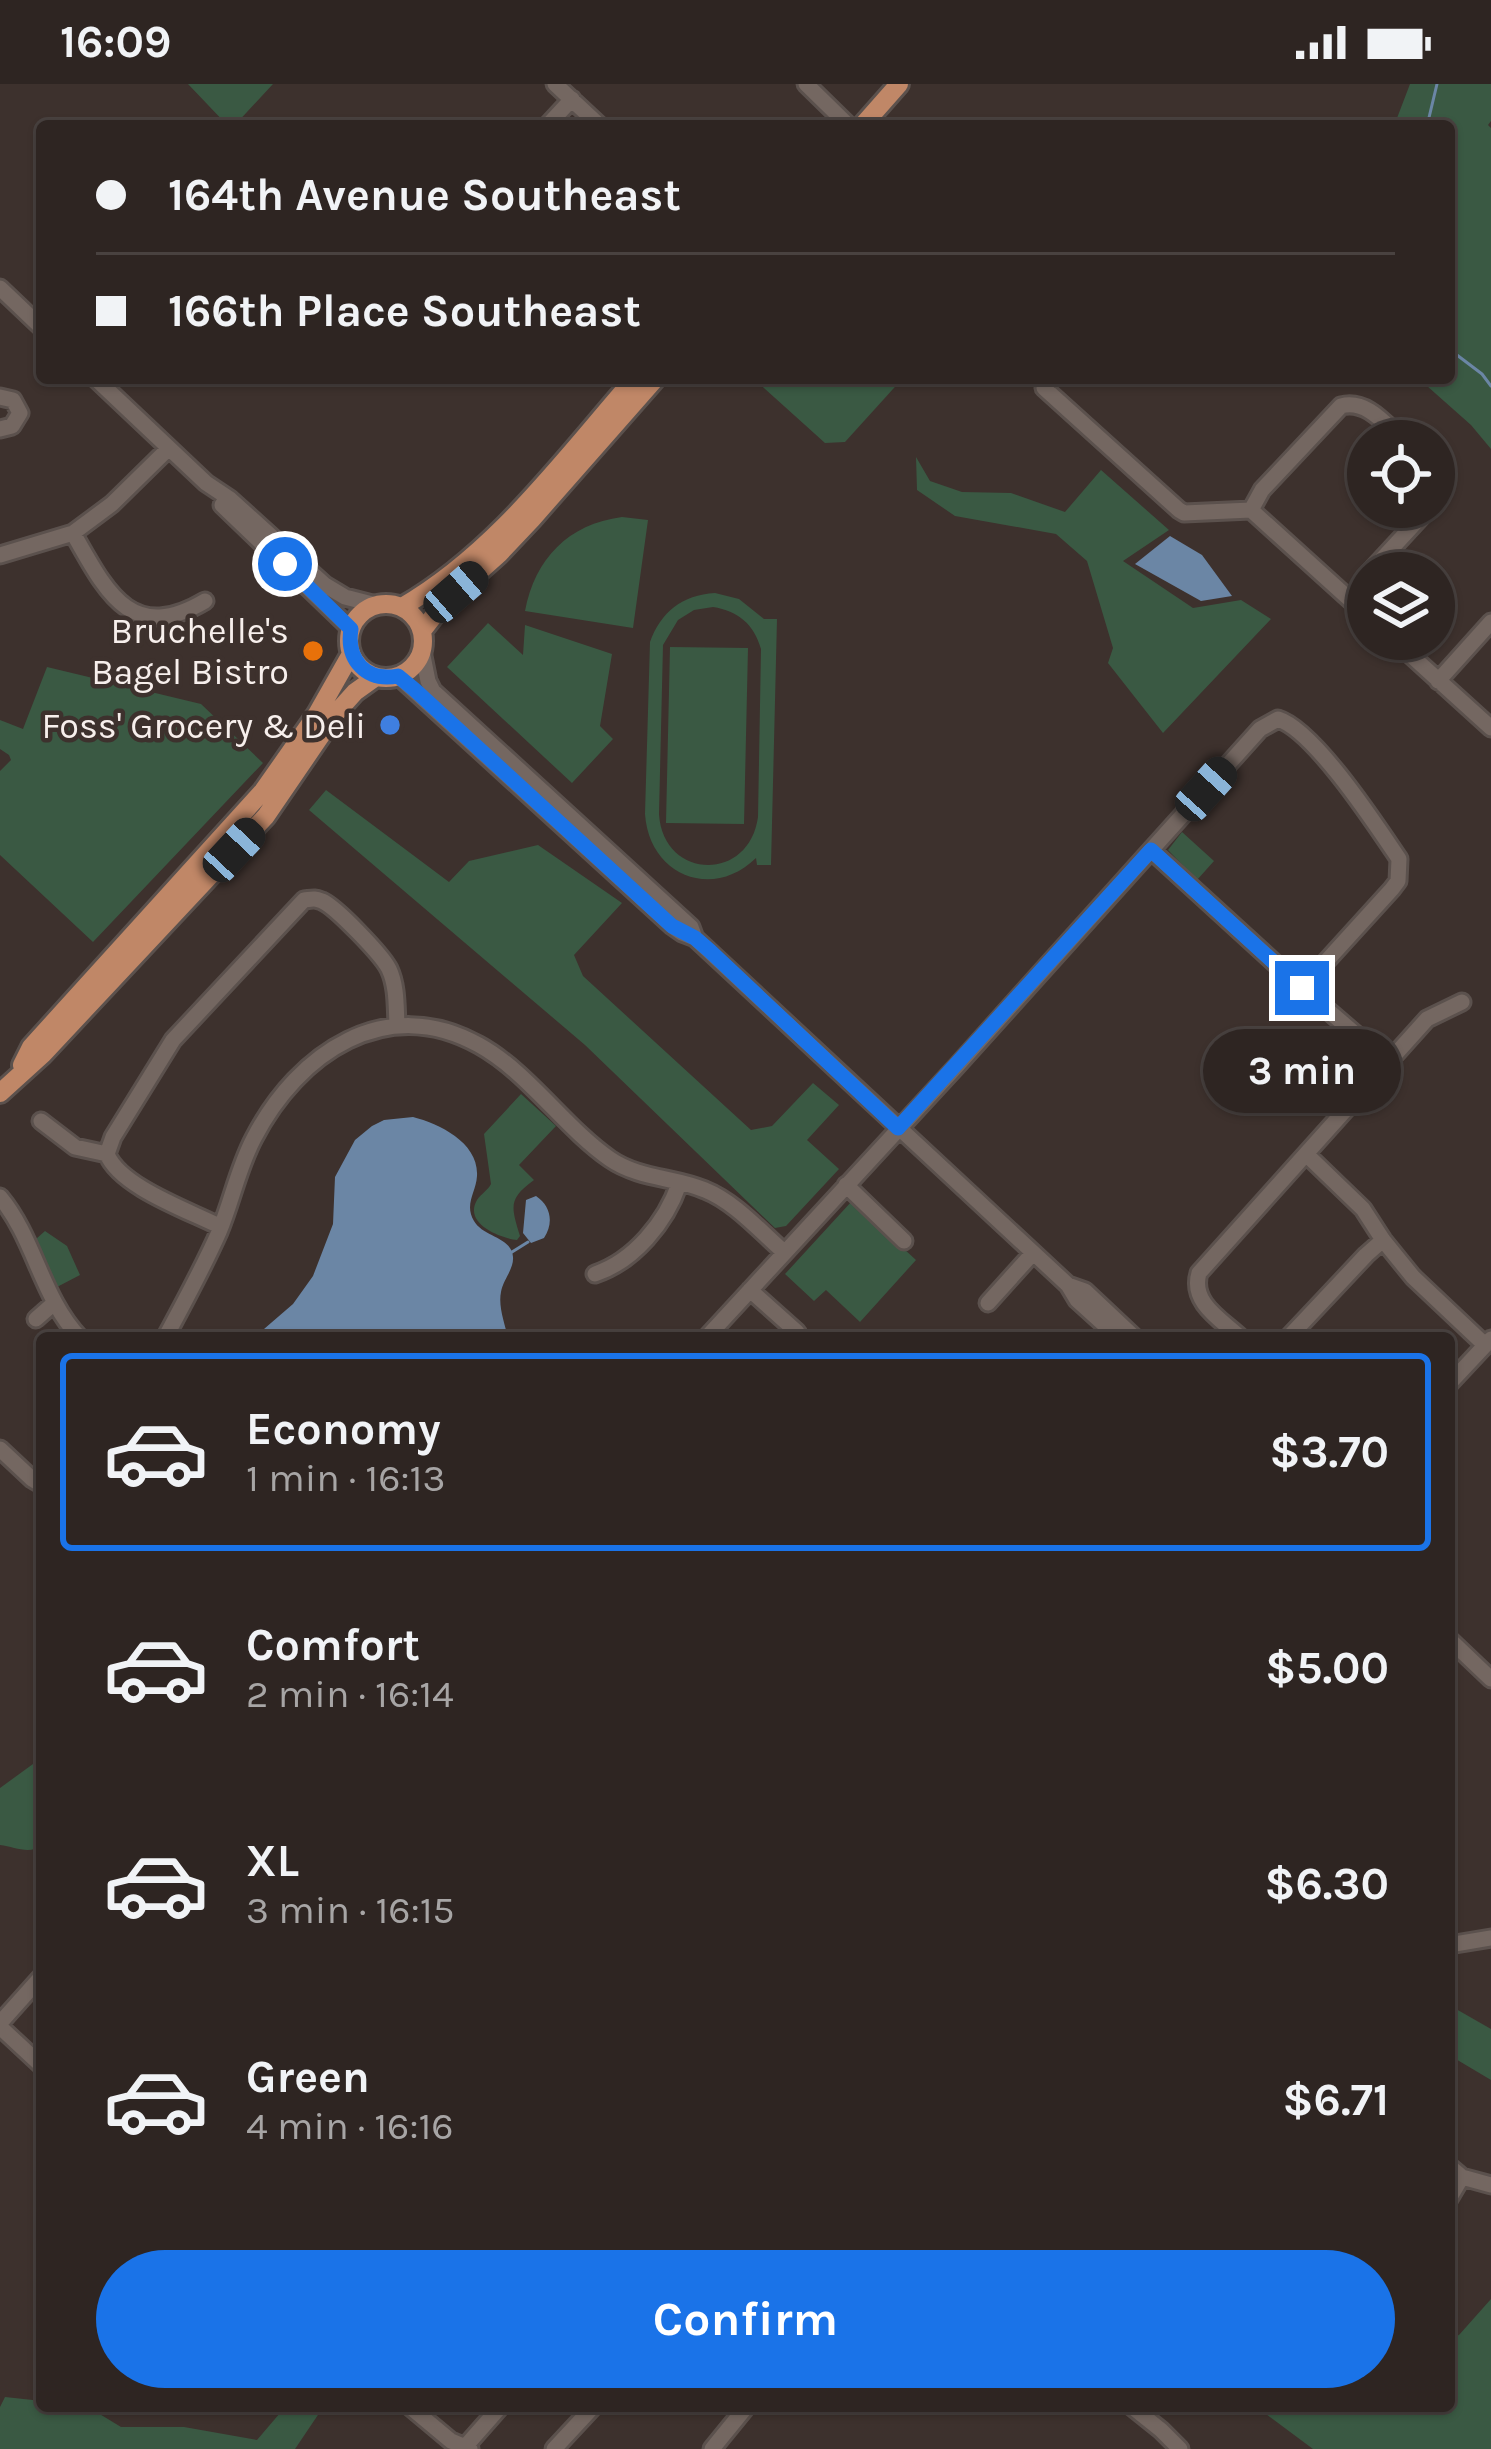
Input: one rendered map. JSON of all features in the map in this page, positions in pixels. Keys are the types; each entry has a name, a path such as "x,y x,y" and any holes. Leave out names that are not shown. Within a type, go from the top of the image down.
{"main road":[{"path":"867,120 899,84"},
{"path":"402,607 488,542 629,384"},
{"path":"422,641 411,613 394,604 365,610 351,629 349,641 351,653 376,677 398,676 417,662 422,641 443,604 499,554 651,384"},
{"path":"568,455 568,479"},
{"path":"16,1076 32,1047 263,791 351,653"},
{"path":"0,1093 43,1054 266,816 337,712 376,677"}],"street":[{"path":"555,84 594,120"},
{"path":"806,84 843,120"},
{"path":"553,120 572,99"},
{"path":"0,288 36,322"},
{"path":"101,384 206,483 325,585 345,597 376,605"},
{"path":"1049,384 1179,510 1251,509 1347,596"},
{"path":"0,397 13,400 20,413 12,427 0,429"},
{"path":"1251,509 1262,490 1341,406 1351,403 1366,408 1380,420"},
{"path":"0,555 73,533 169,448"},
{"path":"206,483 225,508 351,629"},
{"path":"1388,552 1409,528"},
{"path":"73,533 102,585 127,607 163,620 205,601"},
{"path":"1438,681 1491,622"},
{"path":"422,641 433,692 691,927 695,938"},
{"path":"1416,660 1491,728"},
{"path":"398,676 672,926 695,938 1068,1285 1077,1300 1112,1332"},
{"path":"712,1332 1260,729 1278,719 1290,723 1313,744 1399,859 1398,881 1392,889 1302,988"},
{"path":"1151,850 1389,1063"},
{"path":"221,1227 129,1180 112,1166 107,1154 112,1137 173,1040 297,905 311,898 331,906 390,970 397,1025"},
{"path":"1235,1332 1201,1301 1195,1285 1204,1264 1427,1019 1462,1002"},
{"path":"168,1332 221,1227 254,1138 291,1083 331,1048 397,1025 453,1034 482,1046 610,1159 639,1173 721,1197 784,1252"},
{"path":"41,1121 75,1147 107,1154"},
{"path":"1306,1154 1364,1209 1413,1277 1488,1342 1455,1378"},
{"path":"595,1274 626,1258 665,1216 680,1184"},
{"path":"845,1185 904,1241"},
{"path":"0,1196 18,1220 53,1304 75,1332"},
{"path":"1294,1332 1383,1240"},
{"path":"988,1303 1034,1253"},
{"path":"1068,1285 1084,1291 1128,1332"},
{"path":"750,1290 797,1332"},
{"path":"36,1319 53,1304"},
{"path":"0,1449 36,1481"},
{"path":"1455,1645 1491,1679"},
{"path":"1455,1945 1491,1938"},
{"path":"36,1983 0,2025 36,2060"},
{"path":"1455,2171 1491,2185"},
{"path":"417,2412 467,2448 496,2412"},
{"path":"554,2449 588,2412"},
{"path":"712,2449 741,2412"},
{"path":"1138,2412 1180,2449"}],"green space":[{"path":"188,84 273,84 240,120 222,120"},
{"path":"1410,84 1491,84 1491,449 1425,384 1455,384 1455,120 1396,120"},
{"path":"760,384 898,384 845,442 825,443"},
{"path":"916,457 930,481 962,492 1011,493 1065,512 1101,470 1169,530 1123,561 1193,608 1241,600 1271,619 1163,733 1108,663 1113,648 1087,561 1056,534 955,516 917,490"},
{"path":"622,517 648,520 633,628 525,611 537,575 557,547 585,527"},
{"path":"715,593 739,599 764,619 777,619 771,865 757,865 756,858 739,871 703,879 670,866 649,835 645,814 650,642 674,607 692,597","holes":["722,609 749,626 761,649 758,817 751,839 739,854 707,865 675,852 664,836 659,814 663,645 678,620 694,610"]},
{"path":"488,623 523,655 525,625 612,654 600,726 613,739 572,783 447,667"},
{"path":"670,647 748,648 744,824 666,823"},
{"path":"47,667 201,704 263,763 93,942 0,855 0,771 11,760 0,749 0,720 23,729"},
{"path":"326,790 449,882 469,861 538,845 622,903 574,955 583,976 751,1130 772,1126 813,1083 839,1105 807,1140 839,1169 786,1226 775,1228 585,1045 309,810"},
{"path":"1182,832 1214,861 1197,880 1168,850"},
{"path":"521,1094 556,1126 519,1165 534,1180 514,1204 517,1240 479,1223 474,1209 491,1184 484,1134"},
{"path":"852,1201 916,1260 860,1322 826,1290 814,1301 785,1274"},
{"path":"45,1231 67,1246 80,1275 57,1287 36,1239"},
{"path":"33,1764 36,1768 36,1848 0,1845 0,1788"},
{"path":"1455,2008 1491,2029 1491,2080 1455,2059"},
{"path":"1491,2299 1491,2449 1313,2449 1263,2412 1455,2412 1455,2336"},
{"path":"5,2397 36,2400 36,2412 99,2412 121,2427 184,2427 257,2440 281,2412 320,2412 295,2449 0,2449 0,2407"}],"water":[{"path":"1170,536 1202,555 1232,596 1201,601 1135,564"},
{"path":"413,1117 435,1125 472,1154 477,1176 471,1215 478,1226 508,1245 513,1257 500,1298 507,1332 262,1332 293,1304 313,1276 333,1224 335,1177 355,1140 384,1120"},
{"path":"536,1196 548,1210 550,1221 544,1238 531,1243 523,1233 526,1200"}],"waterway":[{"path":"1428,120 1437,84"},
{"path":"1455,354 1491,386"},
{"path":"512,1252 528,1242"}],"place":[{"name":"Bruchelle's Bagel Bistro","path":"313,651"},
{"name":"Foss' Grocery & Deli","path":"390,725"}],"route":[{"path":"285,564 351,629 351,653 357,664 376,677 398,676 415,690 672,926 710,951 898,1128 1151,850 1302,988"}]}
